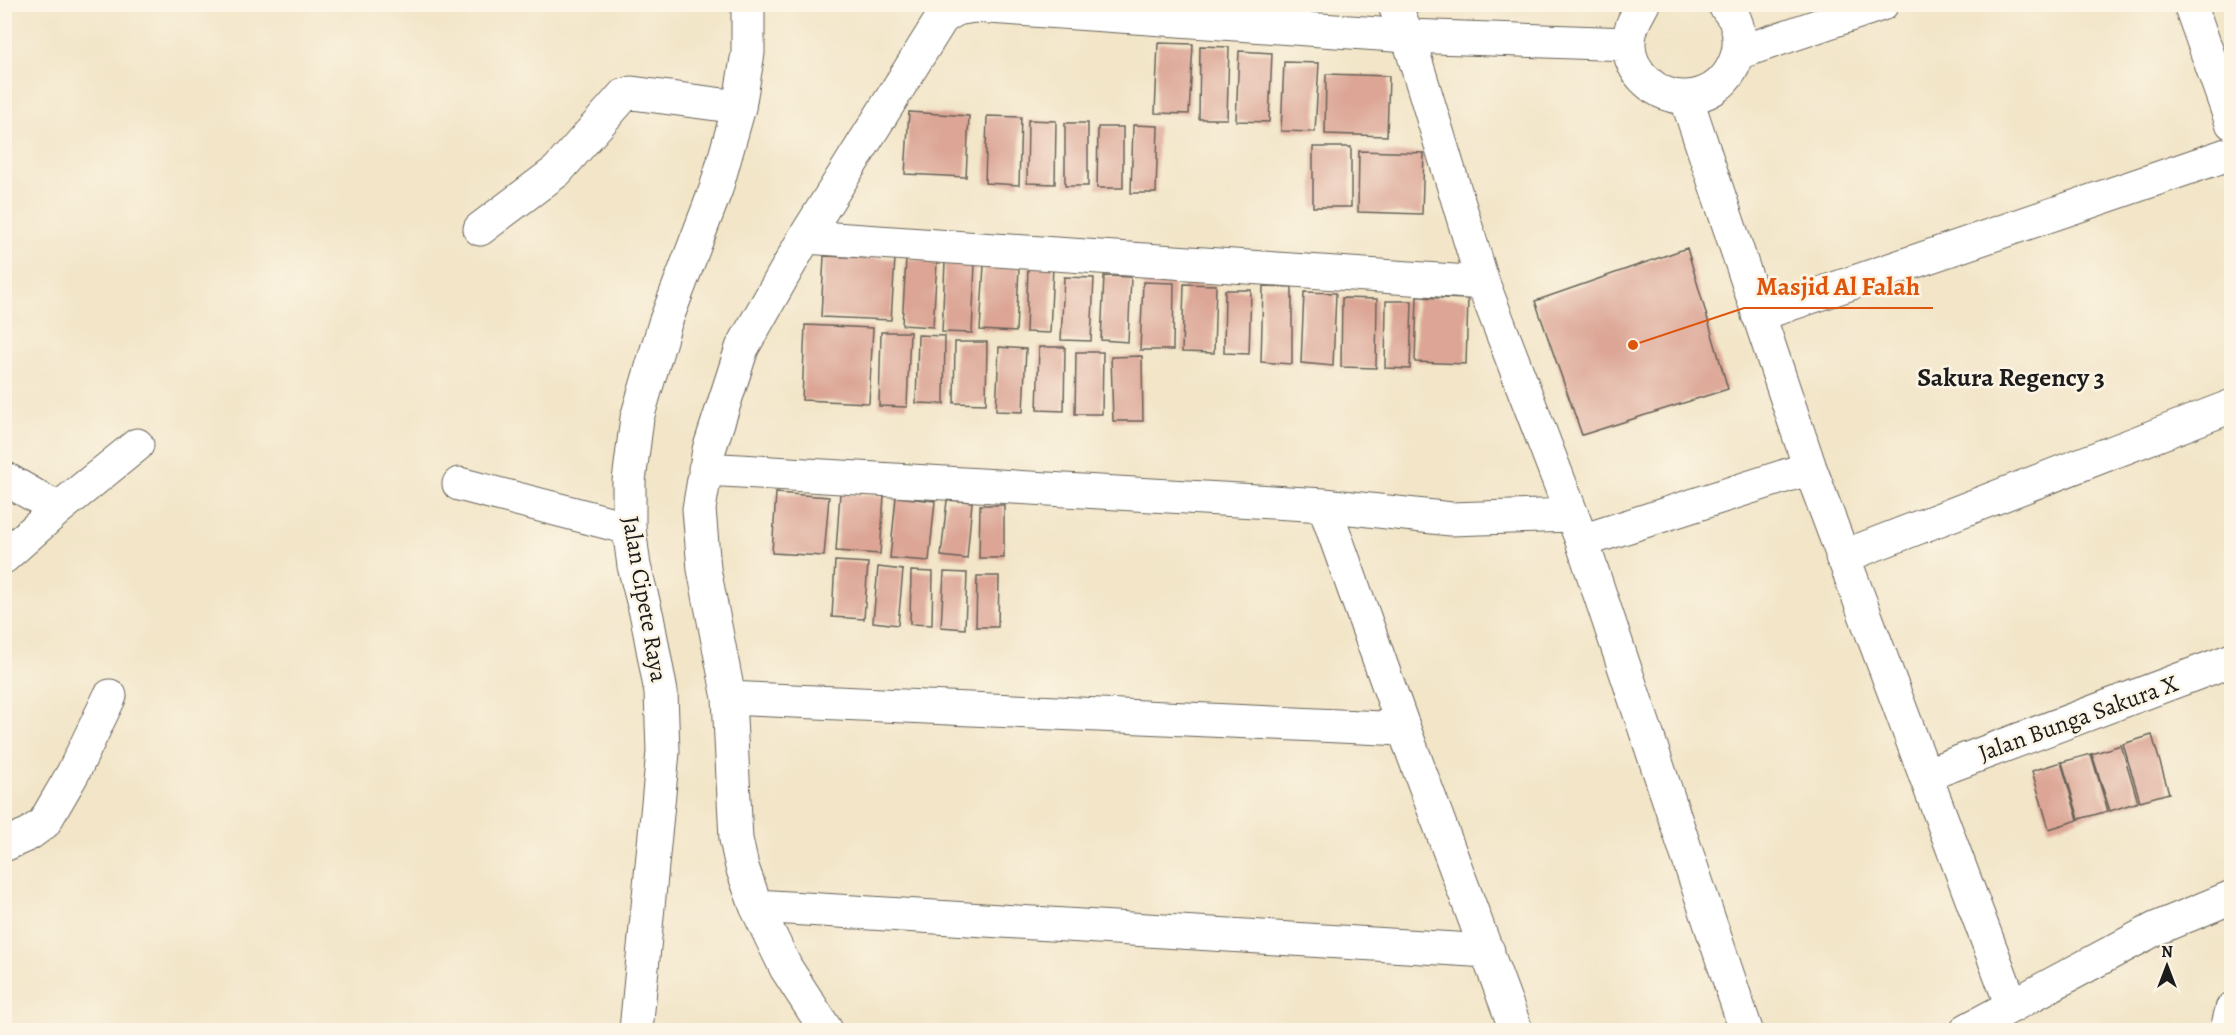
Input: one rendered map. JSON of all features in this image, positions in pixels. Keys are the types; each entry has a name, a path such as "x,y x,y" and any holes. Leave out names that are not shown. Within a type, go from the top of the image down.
{"street":[{"name":"Jalan Cipete Raya","path":"636,1030 663,752 662,692 634,566 629,528 629,481 637,418 665,323 716,189 739,107 748,53 748,4"},
{"path":"1395,4 1408,36 1483,283 1577,528 1746,1030"},
{"path":"1643,4 1632,23 1628,44 1633,65 1646,82 1665,94 1686,97 1707,92 1725,80 1736,62 1740,40 1734,19 1724,4"},
{"path":"1738,53 1882,4"},
{"path":"2190,4 2232,123"},
{"path":"826,1030 786,968 756,906 742,867 736,839 729,698 704,569 699,509 709,450 742,348 805,237 942,18 956,9 974,6 1408,36 1628,44"},
{"path":"480,229 557,171 623,96 632,93 739,107"},
{"path":"1686,97 1810,468 2012,1006"},
{"path":"1758,315 2232,153"},
{"path":"805,237 1483,283"},
{"path":"1842,557 2232,406"},
{"path":"4,556 137,445"},
{"path":"705,469 1324,506 1451,519 1577,528 1810,468"},
{"path":"4,478 58,509"},
{"path":"459,483 629,528"},
{"path":"1324,506 1516,1030"},
{"name":"Jalan Bunga Sakura X","path":"1925,775 2232,660"},
{"path":"4,845 29,834 44,823 73,773 110,696"},
{"path":"729,698 1404,729"},
{"path":"1967,1030 2155,929 2232,897"},
{"path":"756,906 1488,951"},
{"path":"2227,1030 2232,1010"}],"building":[{"path":"1158,43 1193,44 1189,114 1155,113"},
{"path":"1200,46 1229,47 1227,119 1199,119"},
{"path":"1239,51 1272,53 1269,122 1236,121"},
{"path":"1284,62 1319,63 1315,132 1281,131"},
{"path":"1326,74 1389,76 1387,136 1325,134"},
{"path":"909,112 969,116 966,177 905,174"},
{"path":"987,116 1021,117 1019,185 985,183"},
{"path":"1028,120 1056,121 1055,184 1027,183"},
{"path":"1065,123 1088,123 1088,186 1065,186"},
{"path":"1133,125 1158,126 1156,193 1131,193"},
{"path":"1098,127 1123,127 1123,188 1097,188"},
{"path":"1313,147 1351,147 1351,207 1313,207"},
{"path":"1359,151 1424,153 1422,214 1358,212"},
{"path":"1687,248 1728,389 1582,435 1535,301"},
{"path":"824,256 895,259 891,320 821,317"},
{"path":"906,259 937,261 933,327 902,325"},
{"path":"945,261 975,263 972,333 942,332"},
{"path":"984,265 1019,267 1016,332 980,330"},
{"path":"1028,265 1053,266 1050,333 1026,332"},
{"path":"1104,276 1131,277 1128,342 1101,340"},
{"path":"1064,277 1094,278 1091,341 1061,340"},
{"path":"1143,282 1174,283 1173,350 1140,350"},
{"path":"1184,284 1216,285 1214,353 1182,352"},
{"path":"1263,286 1292,287 1292,364 1261,362"},
{"path":"1225,290 1251,290 1249,354 1224,353"},
{"path":"1304,292 1336,293 1333,366 1301,363"},
{"path":"1417,297 1468,299 1466,364 1415,362"},
{"path":"1342,298 1377,299 1376,368 1341,367"},
{"path":"1386,301 1412,301 1410,369 1385,368"},
{"path":"805,325 873,328 869,403 802,400"},
{"path":"881,332 910,332 907,407 879,406"},
{"path":"918,335 945,336 944,404 916,403"},
{"path":"955,342 987,342 986,404 954,403"},
{"path":"999,347 1026,349 1023,412 996,411"},
{"path":"1039,347 1065,347 1064,411 1037,410"},
{"path":"1076,352 1103,352 1102,414 1075,414"},
{"path":"1142,356 1143,421 1113,421 1111,357"},
{"path":"776,493 829,497 824,556 772,553"},
{"path":"840,493 884,496 880,554 836,551"},
{"path":"896,497 935,501 929,561 890,558"},
{"path":"947,500 972,502 967,559 941,556"},
{"path":"980,505 1004,505 1004,558 979,558"},
{"path":"835,561 868,563 864,619 832,617"},
{"path":"878,567 903,570 898,625 873,622"},
{"path":"911,571 933,572 932,625 910,624"},
{"path":"944,572 967,573 965,629 941,627"},
{"path":"977,576 999,576 998,627 976,627"},
{"path":"2152,735 2169,793 2140,801 2123,744"},
{"path":"2121,745 2138,802 2110,811 2092,754"},
{"path":"2091,754 2108,811 2079,819 2062,762"},
{"path":"2061,762 2078,820 2049,829 2032,771"}],"place":[{"name":"Masjid Al Falah","path":"1633,345"}],"district":[{"name":"Sakura Regency 3","path":"2011,377"}]}
